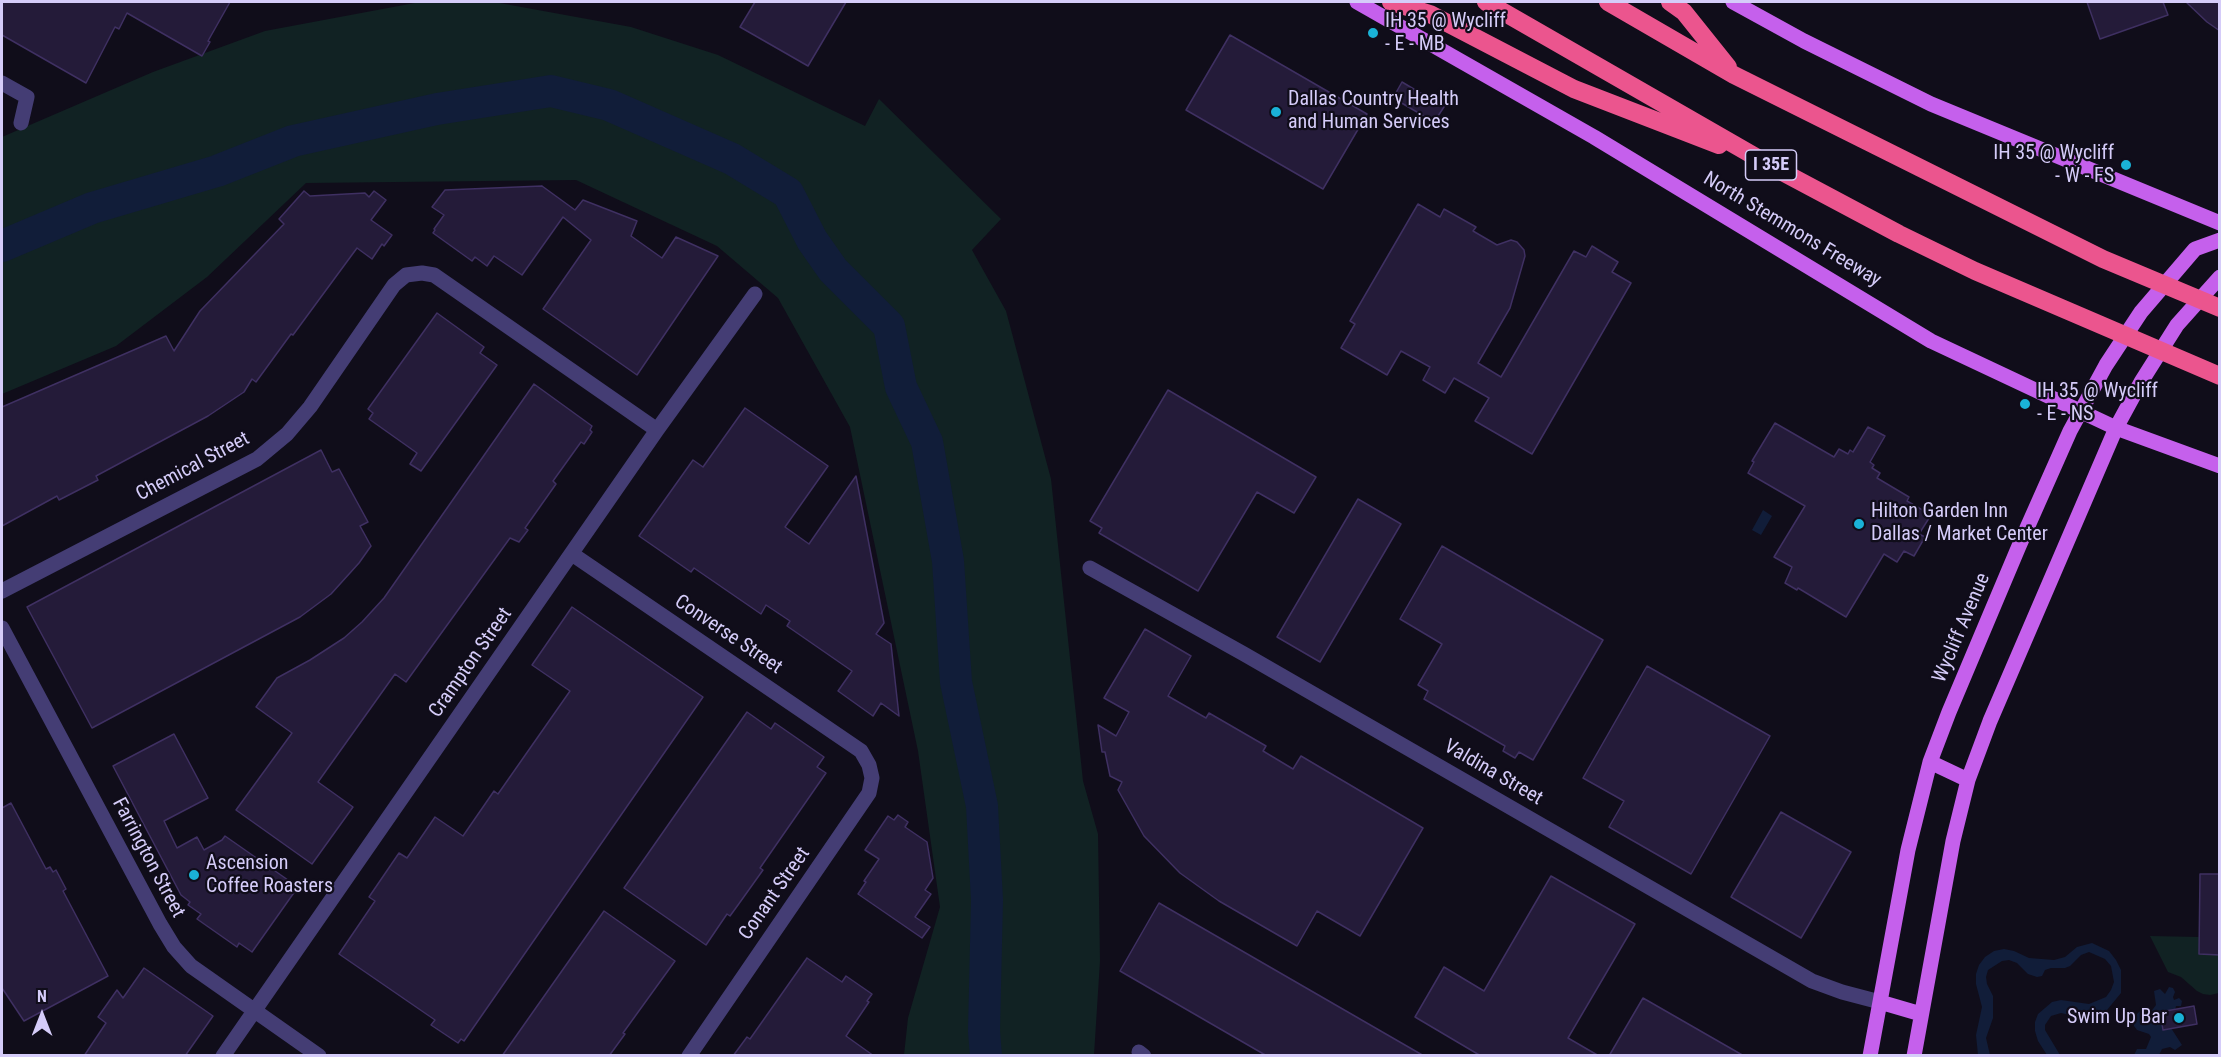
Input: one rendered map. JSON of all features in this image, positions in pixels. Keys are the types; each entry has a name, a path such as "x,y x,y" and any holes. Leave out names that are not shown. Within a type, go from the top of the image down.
{"highway":[{"path":"1391,2 1430,14 1574,89 1775,168"},
{"name":"I 35E","path":"1486,2 1775,168 1975,271 2215,375"},
{"path":"1608,2 1734,75 2103,259 2220,308"},
{"path":"1670,2 1684,12 1734,75"}],"main road":[{"name":"North Stemmons Freeway","path":"1357,2 1594,137 1931,341 2116,428 2220,466"},
{"path":"1733,2 1804,42 1931,104 2220,223"},
{"name":"Wycliff Avenue","path":"1870,1056 1908,850 1930,762 2019,546 2080,412 2106,365 2141,312 2195,249 2220,240"},
{"path":"1914,1056 1946,876 1968,780 1990,721 2116,428 2141,382 2178,325 2220,277"},
{"path":"1930,762 1968,780"},
{"path":"1880,1002 1921,1014"}],"street":[{"path":"2,83 27,97 21,123"},
{"name":"Chemical Street","path":"2,591 257,459 286,434 310,407 394,285 406,275 422,273 434,275 657,429"},
{"name":"Crampton Street","path":"223,1056 657,429 755,294"},
{"name":"Converse Street","path":"572,554 861,751"},
{"name":"Valdina Street","path":"1090,568 1812,981 1880,1002"},
{"name":"Farrington Street","path":"2,628 154,914 174,947 191,966 319,1056"},
{"name":"Conant Street","path":"689,1056 869,793 872,778 869,765 861,751"}],"shaded area":[{"path":"420,2 494,2 631,27 718,55 865,126 879,99 1001,219 972,250 1006,311 1051,479 1083,781 1098,834 1100,961 1094,1055 904,1055 908,1018 940,907 918,751 850,427 778,298 717,246 576,180 306,183 207,277 116,346 2,394 2,137 153,72 265,31"},
{"path":"2150,936 2199,937 2199,954 2219,955 2219,993 2203,994 2181,977 2168,972"}],"water":[{"path":"1763,510 1772,516 1761,535 1752,530"},
{"path":"2092,943 2109,951 2121,970 2121,993 2107,1010 2096,1016 2083,1018 2061,1013 2051,1016 2045,1025 2045,1030 2060,1055 2047,1055 2035,1031 2038,1014 2052,1002 2061,1000 2089,1004 2106,997 2114,982 2111,966 2105,959 2089,952 2081,955 2070,966 2045,970 2042,976 2037,977 2028,974 2017,963 2009,960 2002,961 1988,970 1986,977 1993,996 1993,1018 1986,1038 1990,1055 1978,1055 1976,1035 1982,1007 1976,974 1985,957 1994,951 2004,949 2029,958 2054,960 2065,957 2077,947"},
{"path":"2169,987 2175,992 2174,1000 2179,998 2182,1001 2181,1006 2176,1006 2171,1028 2182,1045 2175,1050 2170,1047 2162,1049 2159,1055 2134,1055 2137,1049 2146,1049 2151,1037 2137,1030 2134,1026 2134,1017 2140,1011 2150,1013 2156,1005 2154,991 2160,989 2165,994"}],"building":[{"path":"2,2 230,2 202,56 127,13 119,29 115,27 86,83 2,35"},
{"path":"755,2 846,2 808,66 740,27"},
{"path":"2087,2 2163,2 2168,15 2100,39"},
{"path":"2186,2 2220,2 2220,31 2207,22"},
{"name":"Dallas Country Health and Human Services","path":"1230,35 1367,114 1323,189 1186,110"},
{"path":"1402,82 1444,107 1434,122 1393,98"},
{"path":"542,186 575,210 583,200 637,221 631,236 662,258 676,237 718,256 637,375 543,309 591,240 563,217 522,275 494,256 487,266 475,257 472,261 433,233 444,215 432,207 445,190"},
{"path":"304,191 310,196 365,193 369,197 374,191 386,200 371,220 392,235 384,246 382,244 372,259 357,248 293,335 291,334 256,382 252,379 244,392 208,416 96,476 98,480 59,500 57,496 2,526 2,407 166,336 174,351 200,311 284,224 279,219"},
{"path":"1418,204 1440,217 1444,209 1476,227 1473,231 1497,245 1511,240 1517,242 1524,250 1525,256 1510,308 1478,363 1501,377 1574,251 1586,257 1592,246 1618,262 1612,272 1631,283 1532,454 1475,421 1489,398 1454,378 1445,393 1423,380 1430,367 1401,351 1387,375 1341,348 1355,324 1350,321"},
{"path":"437,313 484,347 480,353 497,365 421,471 410,464 417,453 369,419 373,413 368,409"},
{"path":"534,384 592,426 590,430 592,432 584,444 581,442 553,481 556,484 525,528 528,530 519,542 510,538 406,682 395,674 318,782 353,807 312,864 236,810 292,733 256,707 277,678 344,638 384,598"},
{"path":"1168,390 1316,477 1294,513 1257,492 1198,591 1099,533 1102,528 1090,521"},
{"path":"745,408 828,466 785,527 809,544 856,476 884,623 876,634 891,644 899,716 881,703 873,716 838,691 852,671 787,626 790,621 766,605 761,614 694,568 691,572 639,536 693,460 703,467"},
{"name":"Hilton Garden Inn Dallas / Market Center","path":"1775,423 1834,457 1839,449 1848,454 1850,450 1853,452 1868,427 1885,436 1870,462 1874,465 1872,468 1880,473 1877,478 1909,497 1907,501 1931,515 1919,534 1925,537 1914,556 1904,551 1897,562 1884,554 1846,617 1798,588 1797,590 1785,583 1792,567 1774,557 1805,506 1748,473 1754,462 1752,461"},
{"path":"321,450 332,472 339,469 368,522 360,526 371,546 359,563 331,594 300,617 92,728 27,607"},
{"path":"1358,499 1401,524 1320,662 1277,637"},
{"path":"1442,546 1603,640 1533,760 1519,752 1515,758 1503,751 1505,746 1424,699 1428,691 1418,685 1442,644 1400,619"},
{"path":"572,607 703,697 464,1041 461,1039 458,1043 431,1025 435,1020 339,954 375,901 369,897 399,853 407,858 435,817 463,836 494,791 498,794 570,691 532,665"},
{"path":"1145,629 1191,656 1168,696 1206,718 1209,713 1266,746 1263,751 1293,769 1301,756 1423,828 1360,936 1317,911 1297,946 1219,901 1180,873 1144,836 1118,790 1122,782 1110,776 1105,752 1102,752 1098,725 1116,736 1129,712 1104,698"},
{"path":"1647,666 1770,736 1691,874 1609,827 1624,801 1583,778"},
{"path":"747,712 771,729 775,723 824,757 817,767 826,773 760,868 763,870 730,916 727,914 706,945 624,888"},
{"path":"174,734 208,798 164,821 177,848 197,837 204,850 225,836 298,887 252,952 239,943 237,947 197,919 201,914 188,905 190,902 181,895 113,766"},
{"path":"11,803 46,869 50,867 53,872 56,870 66,889 63,891 108,976 24,1021 2,988 2,808"},
{"path":"1781,812 1851,852 1801,938 1731,897"},
{"path":"898,815 908,822 905,827 927,842 933,878 925,890 931,894 915,917 930,927 922,938 858,894 879,859 865,850 888,816 894,820"},
{"path":"2200,874 2220,874 2220,955 2199,954"},
{"path":"1551,876 1635,924 1568,1038 1599,1056 1481,1056 1415,1017 1444,967 1484,991"},
{"path":"1159,903 1424,1056 1267,1056 1120,971"},
{"path":"604,911 675,961 623,1033 625,1034 609,1056 502,1056"},
{"path":"807,958 842,982 846,976 872,994 846,1036 874,1056 733,1056 747,1037 750,1039"},
{"path":"144,968 213,1016 185,1056 84,1056 106,1023 98,1017 117,990 123,998"},
{"path":"1643,998 1744,1056 1609,1056"},
{"name":"Swim Up Bar","path":"2194,1006 2197,1024 2163,1030 2160,1012"}],"waterway":[{"path":"2,246 92,208 217,171 293,141 437,109 551,91 609,105 732,159 788,193 812,240 833,270 889,326 901,387 927,442 948,561 956,682 982,806 987,900 984,1031 986,1056"}],"place":[{"name":"IH 35 @ Wycliff - E - MB","path":"1373,33"},
{"name":"Dallas Country Health and Human Services","path":"1276,112"},
{"name":"IH 35 @ Wycliff - W - FS","path":"2126,165"},
{"name":"IH 35 @ Wycliff - E - NS","path":"2025,404"},
{"name":"Hilton Garden Inn Dallas / Market Center","path":"1859,524"},
{"name":"Ascension Coffee Roasters","path":"194,875"},
{"name":"Swim Up Bar","path":"2179,1018"}]}
